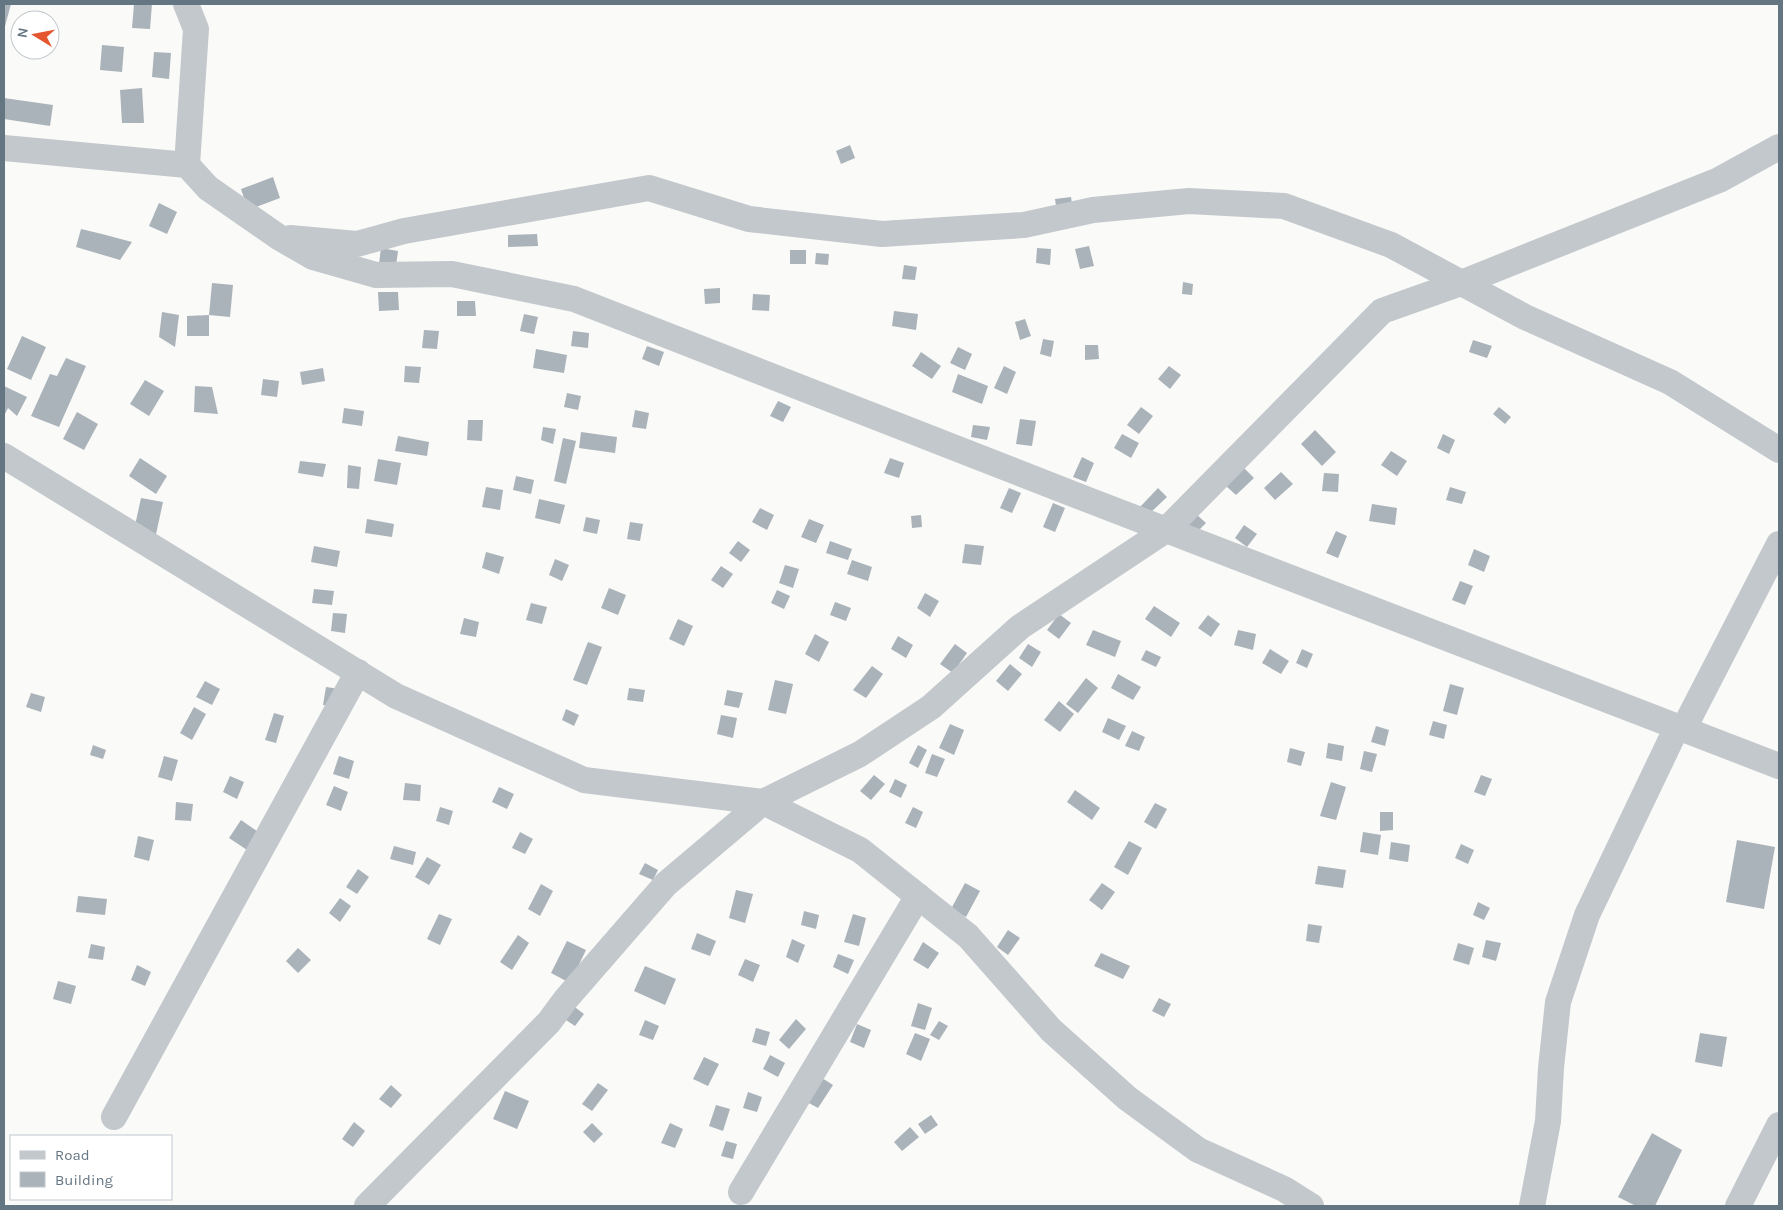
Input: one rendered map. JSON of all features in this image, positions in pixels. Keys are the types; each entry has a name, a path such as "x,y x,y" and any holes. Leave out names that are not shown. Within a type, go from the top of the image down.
{"street":[{"path":"186,4 196,29 187,165"},
{"path":"367,1206 549,1022 566,999 666,884 763,802 860,754 931,707 1020,627 1166,530 1382,311 1461,283 1720,180 1779,147"},
{"path":"4,148 187,165 208,188 280,238 313,257 376,275 452,274 574,299 1779,766"},
{"path":"280,238 357,244 404,231 648,188 748,219 882,234 1024,225 1093,210 1189,201 1284,206 1391,245 1525,317 1670,382 1779,450"},
{"path":"4,456 396,696 584,780 763,802 860,850 968,936 1051,1030 1127,1098 1198,1150 1284,1189 1311,1206"},
{"path":"1532,1206 1548,1121 1558,1002 1587,915 1680,728 1779,544"},
{"path":"114,1117 358,672"},
{"path":"741,1192 918,896"},
{"path":"1738,1206 1779,1125"}],"building":[{"path":"4,4 11,4 4,30"},
{"path":"134,4 152,4 150,29 132,28"},
{"path":"102,45 124,47 122,72 100,70"},
{"path":"154,52 171,53 169,79 152,77"},
{"path":"142,88 144,123 122,123 120,90"},
{"path":"4,98 53,105 50,126 4,119"},
{"path":"850,145 855,158 841,164 836,151"},
{"path":"273,177 280,198 248,210 241,189"},
{"path":"1071,197 1073,211 1057,213 1055,199"},
{"path":"159,203 177,212 167,234 149,226"},
{"path":"81,229 132,242 120,260 76,247"},
{"path":"537,234 538,246 508,247 508,235"},
{"path":"1089,246 1094,266 1080,269 1075,249"},
{"path":"381,248 398,251 396,266 379,264"},
{"path":"1037,248 1051,249 1050,265 1036,263"},
{"path":"790,250 806,250 806,264 790,264"},
{"path":"816,253 829,254 828,265 815,264"},
{"path":"904,265 917,267 915,280 902,279"},
{"path":"1183,282 1193,284 1192,295 1182,294"},
{"path":"212,283 233,285 230,317 209,315"},
{"path":"720,288 720,303 705,304 704,289"},
{"path":"378,292 398,292 399,310 379,311"},
{"path":"753,294 770,295 769,311 752,310"},
{"path":"457,301 475,301 476,316 457,316"},
{"path":"894,311 918,314 916,330 892,326"},
{"path":"162,312 179,315 175,347 159,337"},
{"path":"524,314 538,317 534,334 520,331"},
{"path":"209,315 209,336 187,336 187,316"},
{"path":"1025,319 1031,336 1020,340 1015,322"},
{"path":"424,330 439,331 437,349 422,348"},
{"path":"573,331 589,333 588,348 571,346"},
{"path":"22,336 46,347 31,380 7,369"},
{"path":"1043,339 1054,341 1051,357 1040,354"},
{"path":"1473,340 1492,346 1487,358 1469,352"},
{"path":"1085,345 1098,345 1099,359 1085,360"},
{"path":"647,346 664,352 659,366 642,359"},
{"path":"958,347 972,354 965,370 950,363"},
{"path":"536,349 567,355 564,373 533,368"},
{"path":"921,352 941,366 932,379 912,366"},
{"path":"66,358 86,366 59,427 31,416 50,374 57,376"},
{"path":"405,366 421,367 419,383 404,382"},
{"path":"1004,366 1016,372 1007,394 994,388"},
{"path":"1169,366 1181,375 1170,389 1158,379"},
{"path":"323,368 325,381 302,385 300,372"},
{"path":"958,374 988,386 982,404 952,392"},
{"path":"263,379 279,381 277,397 261,395"},
{"path":"145,380 164,391 149,416 130,404"},
{"path":"4,386 27,397 17,416 8,408 4,416"},
{"path":"195,386 212,387 218,414 194,412"},
{"path":"567,393 581,396 578,410 564,407"},
{"path":"778,401 791,407 783,422 770,416"},
{"path":"1141,407 1153,416 1139,434 1127,425"},
{"path":"1499,407 1511,417 1505,424 1493,414"},
{"path":"344,408 364,411 362,426 342,423"},
{"path":"635,410 649,413 646,429 632,427"},
{"path":"77,412 98,424 84,450 63,439"},
{"path":"1020,419 1036,421 1032,446 1016,444"},
{"path":"468,420 483,420 482,441 467,440"},
{"path":"973,425 990,427 987,440 971,437"},
{"path":"543,427 556,429 553,444 541,440"},
{"path":"1315,430 1336,452 1322,466 1301,444"},
{"path":"581,432 617,437 615,453 579,448"},
{"path":"1122,434 1139,443 1131,458 1114,448"},
{"path":"1443,434 1455,440 1449,454 1437,448"},
{"path":"398,436 429,442 427,456 395,451"},
{"path":"563,438 576,441 566,484 554,481"},
{"path":"1391,451 1407,461 1397,476 1381,465"},
{"path":"1082,457 1094,463 1086,482 1073,477"},
{"path":"140,458 167,476 156,494 129,476"},
{"path":"890,458 904,463 899,478 884,473"},
{"path":"378,459 401,463 397,485 374,481"},
{"path":"300,461 326,464 323,477 298,473"},
{"path":"348,465 361,467 359,489 347,488"},
{"path":"1243,467 1254,478 1236,495 1225,485"},
{"path":"1281,472 1293,484 1275,500 1264,488"},
{"path":"1324,473 1339,474 1338,492 1322,491"},
{"path":"516,476 534,480 531,494 513,490"},
{"path":"486,487 503,490 500,510 482,507"},
{"path":"1450,487 1466,492 1462,504 1446,500"},
{"path":"1009,488 1021,493 1012,513 1000,508"},
{"path":"1158,488 1167,497 1148,515 1140,507"},
{"path":"141,498 163,502 156,534 134,530"},
{"path":"539,499 565,505 560,524 535,518"},
{"path":"1053,503 1065,508 1055,532 1043,527"},
{"path":"1372,504 1397,508 1395,525 1369,521"},
{"path":"760,508 774,515 767,530 752,522"},
{"path":"1196,514 1206,523 1193,536 1184,526"},
{"path":"921,515 922,527 912,528 911,516"},
{"path":"586,517 600,520 597,534 583,531"},
{"path":"367,519 394,524 392,537 365,533"},
{"path":"809,519 824,525 816,543 801,537"},
{"path":"630,522 643,524 640,541 627,539"},
{"path":"1244,525 1257,534 1247,547 1235,538"},
{"path":"1336,531 1347,536 1338,558 1326,553"},
{"path":"738,541 750,550 741,562 729,553"},
{"path":"830,541 852,549 848,560 826,553"},
{"path":"965,544 984,546 981,565 962,563"},
{"path":"314,546 340,551 337,567 311,562"},
{"path":"1474,549 1490,556 1484,572 1468,565"},
{"path":"486,552 504,557 499,574 482,568"},
{"path":"555,559 569,565 562,581 549,575"},
{"path":"852,560 872,567 868,581 847,574"},
{"path":"785,565 799,569 793,588 779,583"},
{"path":"721,566 733,574 723,588 711,580"},
{"path":"1460,581 1473,586 1465,605 1452,600"},
{"path":"609,588 626,595 618,615 601,608"},
{"path":"314,589 334,591 332,605 312,603"},
{"path":"777,590 790,596 784,609 771,603"},
{"path":"925,593 939,601 930,617 917,608"},
{"path":"835,602 851,608 846,621 830,615"},
{"path":"531,603 547,607 542,624 526,620"},
{"path":"1154,606 1180,623 1171,637 1145,619"},
{"path":"333,613 347,614 345,633 331,631"},
{"path":"1059,614 1071,623 1059,639 1047,630"},
{"path":"1208,615 1220,624 1211,637 1198,628"},
{"path":"464,618 479,622 476,637 460,634"},
{"path":"678,619 693,626 684,646 669,639"},
{"path":"1093,630 1121,641 1115,657 1086,645"},
{"path":"1238,630 1256,634 1253,650 1234,645"},
{"path":"815,634 829,642 819,662 805,654"},
{"path":"898,636 913,645 906,658 891,649"},
{"path":"588,642 602,647 587,685 573,680"},
{"path":"955,644 967,653 953,673 940,664"},
{"path":"1028,644 1041,652 1032,667 1019,658"},
{"path":"1270,649 1289,661 1281,674 1262,663"},
{"path":"1302,649 1313,654 1307,668 1296,663"},
{"path":"1146,650 1161,657 1156,667 1141,660"},
{"path":"1010,664 1022,674 1008,691 996,681"},
{"path":"872,666 883,674 866,698 853,690"},
{"path":"1118,674 1141,687 1133,700 1111,688"},
{"path":"1086,678 1098,688 1078,713 1066,704"},
{"path":"775,680 793,684 786,714 768,710"},
{"path":"205,681 220,689 212,705 196,697"},
{"path":"1450,684 1464,688 1457,715 1443,711"},
{"path":"326,687 340,689 337,707 323,705"},
{"path":"629,688 645,690 643,702 627,700"},
{"path":"727,690 743,693 739,708 724,705"},
{"path":"31,693 45,697 41,712 26,707"},
{"path":"1059,701 1074,714 1060,732 1044,720"},
{"path":"194,707 206,714 192,740 180,733"},
{"path":"566,709 579,715 574,726 562,720"},
{"path":"274,713 284,716 276,743 265,740"},
{"path":"721,715 737,718 733,738 717,734"},
{"path":"1108,718 1126,726 1119,740 1102,732"},
{"path":"1433,721 1447,725 1444,739 1429,735"},
{"path":"950,724 964,730 954,755 939,748"},
{"path":"1376,726 1389,730 1385,746 1371,742"},
{"path":"1132,731 1145,737 1139,751 1125,746"},
{"path":"1328,743 1344,746 1342,761 1326,758"},
{"path":"93,745 106,750 103,759 90,755"},
{"path":"918,745 927,750 918,768 909,763"},
{"path":"1290,748 1305,752 1301,766 1287,762"},
{"path":"1364,751 1377,754 1372,772 1360,769"},
{"path":"932,754 945,759 937,777 925,773"},
{"path":"164,756 178,760 172,781 158,777"},
{"path":"339,756 354,761 349,779 333,774"},
{"path":"874,775 885,784 871,800 860,791"},
{"path":"1481,775 1492,779 1485,796 1474,792"},
{"path":"230,776 244,782 237,799 223,792"},
{"path":"895,779 907,785 901,798 889,792"},
{"path":"1331,782 1346,787 1336,820 1320,816"},
{"path":"405,783 421,785 420,801 403,800"},
{"path":"334,786 348,792 341,811 326,805"},
{"path":"499,787 514,794 507,809 492,802"},
{"path":"1075,790 1100,808 1092,820 1067,802"},
{"path":"176,802 193,804 191,821 175,820"},
{"path":"1155,803 1167,809 1156,829 1144,822"},
{"path":"440,807 453,811 449,825 436,821"},
{"path":"913,807 923,812 916,828 905,823"},
{"path":"1380,812 1393,812 1393,830 1380,831"},
{"path":"241,820 264,836 253,854 229,838"},
{"path":"520,832 533,839 525,854 512,848"},
{"path":"1363,832 1381,835 1378,855 1360,852"},
{"path":"138,836 154,840 149,861 134,857"},
{"path":"1737,840 1775,847 1764,909 1726,902"},
{"path":"1129,841 1142,848 1128,875 1114,867"},
{"path":"1391,842 1410,845 1408,862 1389,859"},
{"path":"1461,844 1474,850 1468,864 1455,858"},
{"path":"394,846 416,852 413,865 390,859"},
{"path":"427,857 441,865 429,885 415,877"},
{"path":"645,863 658,870 653,880 639,874"},
{"path":"1318,866 1346,870 1343,888 1315,884"},
{"path":"358,869 369,877 357,894 346,887"},
{"path":"965,883 980,891 966,917 951,909"},
{"path":"1102,883 1115,892 1102,910 1089,900"},
{"path":"541,884 553,891 540,916 528,909"},
{"path":"736,890 753,894 745,923 729,918"},
{"path":"78,896 107,899 105,915 76,912"},
{"path":"340,898 351,906 340,922 329,913"},
{"path":"1478,902 1490,908 1484,920 1473,915"},
{"path":"804,911 819,915 816,929 801,925"},
{"path":"439,914 452,919 440,945 427,939"},
{"path":"853,914 866,918 859,946 844,942"},
{"path":"1308,924 1322,926 1319,943 1306,941"},
{"path":"1008,930 1020,938 1008,955 997,947"},
{"path":"697,933 716,941 710,956 691,949"},
{"path":"518,935 529,943 512,970 500,962"},
{"path":"792,939 805,945 798,963 786,957"},
{"path":"1486,940 1501,943 1496,961 1482,957"},
{"path":"567,941 586,950 570,983 551,973"},
{"path":"923,942 939,953 928,969 913,960"},
{"path":"1458,943 1474,948 1469,965 1453,960"},
{"path":"91,944 105,947 103,960 88,958"},
{"path":"298,948 311,960 298,973 286,961"},
{"path":"1101,953 1130,966 1123,979 1094,966"},
{"path":"838,954 854,960 848,974 833,967"},
{"path":"745,959 760,965 753,982 738,975"},
{"path":"137,965 151,972 145,986 131,980"},
{"path":"645,966 676,979 665,1005 634,991"},
{"path":"58,981 76,986 71,1004 53,999"},
{"path":"1159,998 1171,1004 1164,1017 1152,1011"},
{"path":"918,1003 932,1008 925,1030 911,1026"},
{"path":"572,1005 584,1014 575,1026 563,1018"},
{"path":"796,1019 806,1029 789,1049 779,1040"},
{"path":"645,1020 659,1026 653,1040 639,1035"},
{"path":"939,1021 948,1026 939,1040 930,1035"},
{"path":"857,1024 871,1030 864,1048 850,1042"},
{"path":"756,1028 770,1032 766,1046 752,1042"},
{"path":"915,1033 930,1039 921,1061 906,1054"},
{"path":"1700,1033 1727,1037 1722,1067 1695,1062"},
{"path":"770,1055 785,1063 778,1077 763,1069"},
{"path":"704,1057 719,1064 708,1086 693,1079"},
{"path":"822,1078 833,1085 818,1108 807,1102"},
{"path":"598,1083 608,1090 592,1111 582,1104"},
{"path":"391,1085 402,1095 391,1108 379,1099"},
{"path":"505,1091 529,1101 517,1129 493,1119"},
{"path":"748,1092 762,1097 757,1112 743,1108"},
{"path":"716,1105 730,1109 723,1131 709,1126"},
{"path":"931,1115 938,1125 925,1134 918,1124"},
{"path":"354,1122 365,1131 353,1147 342,1139"},
{"path":"592,1123 603,1134 594,1143 583,1132"},
{"path":"670,1123 683,1129 675,1148 661,1143"},
{"path":"910,1127 919,1137 902,1151 894,1142"},
{"path":"1652,1133 1682,1150 1655,1206 1636,1206 1618,1197"},
{"path":"726,1141 737,1144 733,1159 721,1156"}]}
